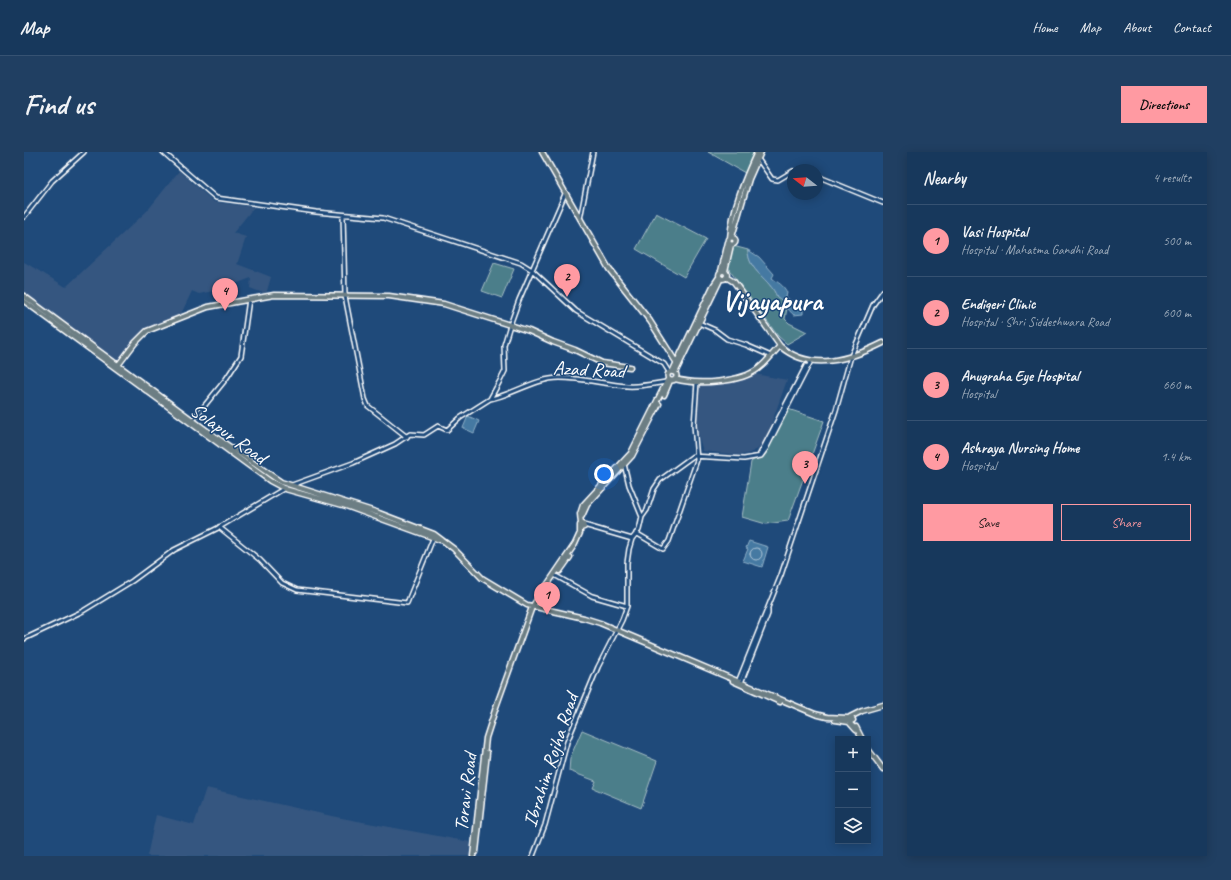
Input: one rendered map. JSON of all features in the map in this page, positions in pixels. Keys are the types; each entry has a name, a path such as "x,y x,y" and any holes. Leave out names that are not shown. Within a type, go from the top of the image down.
{"main road":[{"path":"542,152 580,221 609,269 650,321 676,362"},
{"path":"534,608 579,543 583,526 580,514 583,505 624,464 638,441 668,380 667,375 672,372 699,323 723,271 735,212 757,156 761,152"},
{"path":"723,271 727,274 726,277"},
{"path":"672,372 713,286 720,278 726,277 734,282 780,346 791,353 810,361 842,360 883,343"},
{"path":"117,367 135,344 147,332 208,307 274,295 389,296 444,304 510,325 575,350 602,363 630,367"},
{"name":"Solapur Road","path":"24,296 265,477 287,487 434,536"},
{"name":"Solapur Road","path":"24,301 287,487 347,502 423,529 454,549 489,584 534,608 584,618 793,706 827,717 850,720"},
{"path":"668,380 675,379 697,382 730,379 743,376 759,369 780,346"},
{"path":"672,372 676,376 675,379"},
{"path":"534,608 575,544 583,526"},
{"name":"Toravi Road","path":"474,856 481,773 488,731 534,608"},
{"path":"860,736 850,720 863,713 883,706"},
{"path":"871,753 883,769"}],"street":[{"path":"24,217 52,181 84,152"},
{"path":"163,152 216,198 343,215 383,218 508,258 532,270 576,311 664,364 672,372"},
{"path":"580,221 593,152"},
{"path":"757,156 772,179 778,180 787,175"},
{"path":"823,178 883,202"},
{"path":"24,639 83,611 132,581 174,550 219,527 287,487 353,463 412,434 424,435 438,426 447,430 460,418 490,399 504,374 504,348 510,325 565,194"},
{"path":"343,215 344,296 366,403 407,437"},
{"path":"739,683 768,610 798,524 852,356 873,305 883,291"},
{"path":"193,420 226,379 241,356 249,299"},
{"path":"699,323 715,330 727,339 746,344 771,356"},
{"path":"556,576 592,596 627,606 627,563 632,539 636,533 642,516 647,510 654,489 660,480 693,456 744,459 759,456 766,449 810,361"},
{"name":"Azad Road","path":"490,399 501,397 542,381 558,378 589,380 627,386 668,380"},
{"path":"636,533 663,549 669,541 698,456 694,425 697,382"},
{"path":"624,464 629,485 642,516"},
{"path":"583,526 632,539"},
{"path":"219,527 260,560 282,583 297,590 407,602 434,536"},
{"name":"Ibrahim Rojha Road","path":"533,856 545,825 567,742 598,667 627,606"}],"shaded area":[{"path":"179,171 214,202 254,207 233,233 246,237 237,264 271,277 266,294 250,288 251,278 222,289 199,294 192,291 180,316 147,330 120,362 24,294 24,262 66,287 148,210"},
{"path":"755,374 787,380 767,436 758,449 747,454 740,455 703,451 695,424 699,384 729,382"},
{"path":"206,788 336,817 470,842 469,856 147,856 156,815 194,825"}],"green space":[{"path":"708,152 754,152 745,173"},
{"path":"656,213 706,239 684,277 636,249"},
{"path":"733,246 748,250 749,258 755,270 770,285 777,297 781,299 787,308 785,319 789,323 807,332 787,344 778,336 730,271 727,264"},
{"path":"494,263 514,269 502,298 482,291"},
{"path":"788,409 824,421 788,521 766,524 742,517 751,462 761,454"},
{"path":"582,730 657,761 641,808 593,788 596,781 569,771 570,758"}],"water":[{"path":"748,250 759,257 774,274 772,278 781,284 787,293 786,297 803,310 803,314 794,315 782,300 777,297 770,285 755,270 749,258"},
{"path":"468,416 479,421 474,433 463,428"},
{"path":"749,541 768,547 762,567 743,561 748,549 746,548"}],"place":[{"name":"Endigeri Clinic","path":"567,297"},
{"name":"Ashraya Nursing Home","path":"225,311"},
{"name":"Anugraha Eye Hospital","path":"805,484"},
{"name":"Vasi Hospital","path":"547,615"}],"district":[{"name":"Vijayapura","path":"772,300"}]}
